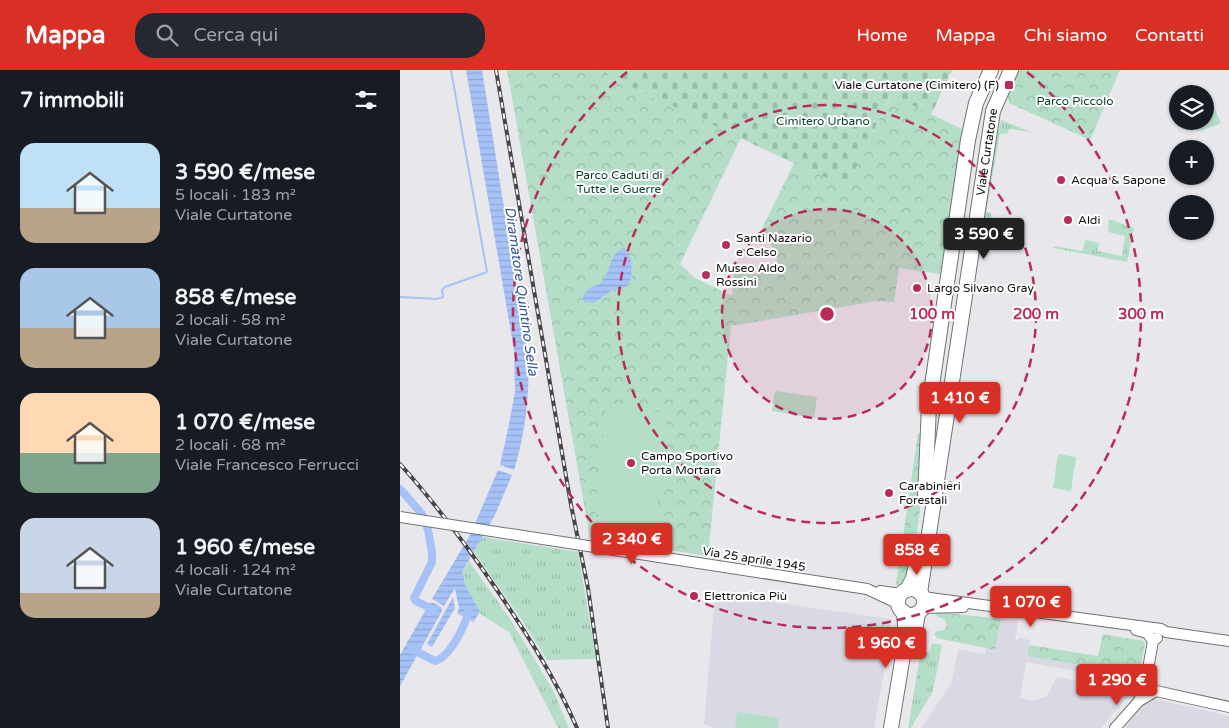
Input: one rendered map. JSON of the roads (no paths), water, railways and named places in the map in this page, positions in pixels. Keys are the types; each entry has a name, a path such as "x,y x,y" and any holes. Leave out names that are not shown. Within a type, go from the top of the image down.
{"main road":[{"name":"Viale Curtatone","path":"900,728 913,578 927,485 929,406 968,140 976,103 991,70"},
{"name":"Viale Curtatone","path":"890,728 993,111 1012,70"}],"street":[{"name":"Via 25 aprile 1945","path":"400,517 868,589 912,601"},
{"path":"912,601 1141,630 1147,633 1153,641"},
{"path":"912,601 1161,629 1166,632 1229,641"},
{"path":"1115,728 1139,700 1145,685 1153,641 1166,632"},
{"path":"1145,685 1156,691 1229,707"},
{"path":"1139,700 1156,691"}],"water":[{"path":"466,70 482,70 528,358 526,415 514,470 500,465 515,392 514,350"},
{"path":"624,248 629,255 631,265 629,285 621,289 612,290 594,303 584,301 583,298 587,291 603,280 615,254"},
{"path":"498,470 512,475 495,515 462,572 465,585 480,612 473,622 457,613 459,608 455,588 444,606 432,599 470,535"},
{"path":"453,597 455,608 432,647 427,644"},
{"path":"432,602 441,607 442,611 400,686 400,655 429,604"}],"waterway":[{"path":"400,297 437,299 443,297 442,290 445,287 487,272 451,70"},
{"path":"400,489 422,514 428,530 432,552 432,562 414,598 416,601 434,610"},
{"path":"412,649 435,661 441,658 452,647 465,623 469,609"}],"railway":[{"path":"496,70 571,505 588,588 608,728"},
{"path":"400,464 451,526 508,607 550,674 577,728"}],"place":[{"name":"Viale Curtatone (Cimitero) (F)","path":"1009,85"},
{"name":"Acqua & Sapone","path":"1061,180"},
{"name":"Aldi","path":"1068,220"},
{"name":"Santi Nazario e Celso","path":"726,245"},
{"name":"Museo Aldo Rossini","path":"706,275"},
{"name":"Largo Silvano Gray","path":"917,288"},
{"name":"Campo Sportivo Porta Mortara","path":"631,463"},
{"name":"Carabinieri Forestali","path":"889,493"},
{"name":"Elettronica Più","path":"694,596"}],"park label":[{"name":"Parco Piccolo","path":"1075,101"},
{"name":"Cimitero Urbano","path":"823,121"},
{"name":"Parco Caduti di Tutte le Guerre","path":"619,182"}],"water label":[{"name":"Diramatore Quintino Sella","path":"522,291"}]}
